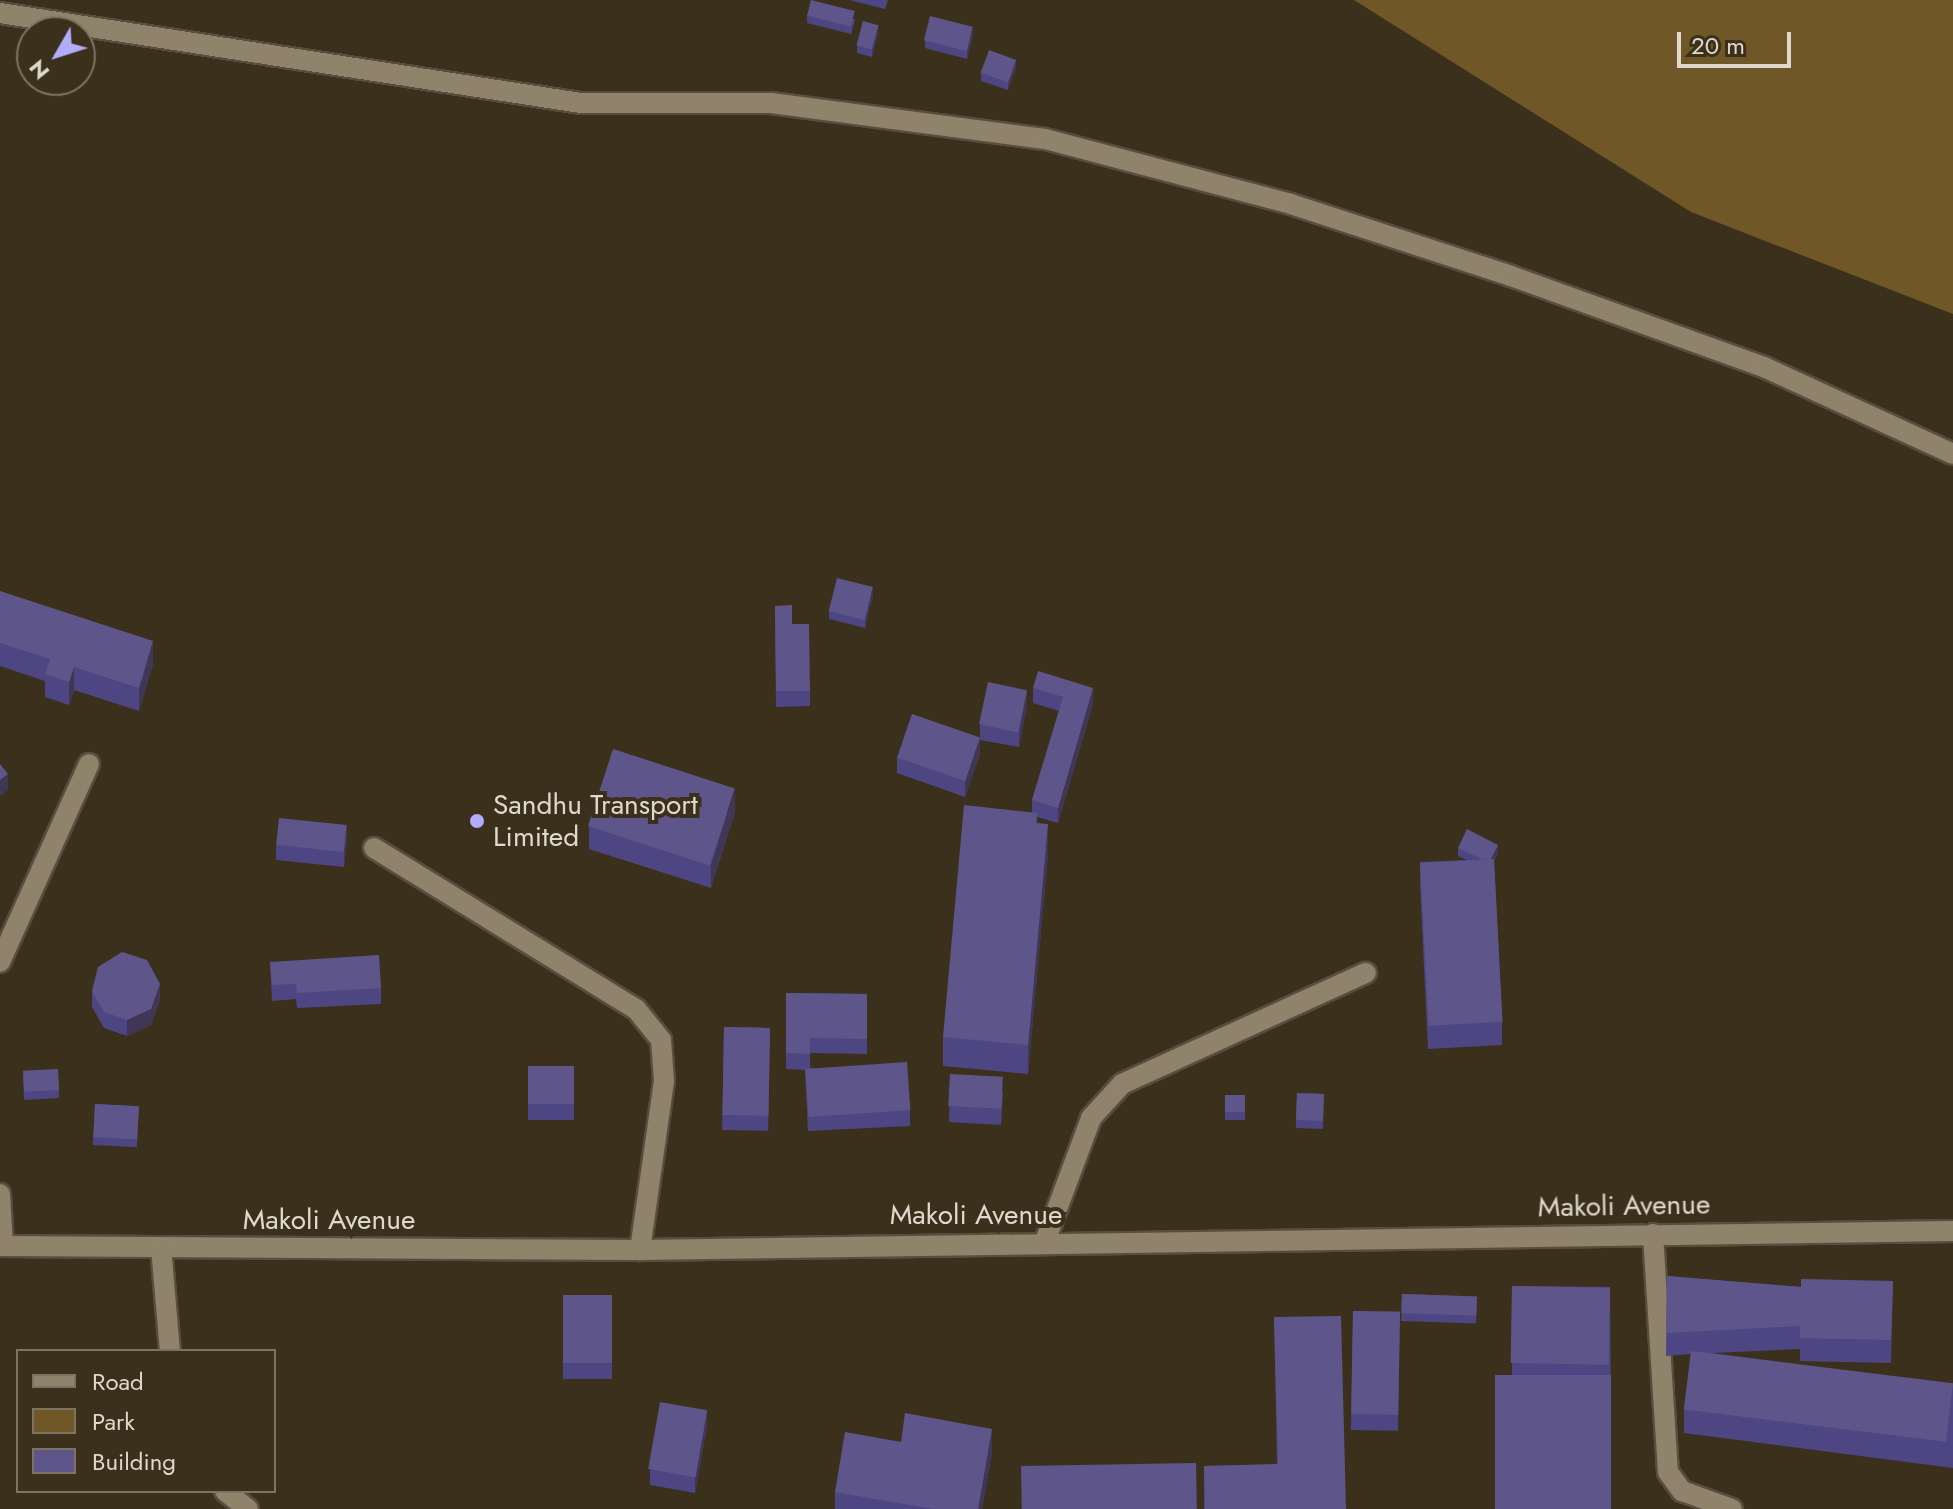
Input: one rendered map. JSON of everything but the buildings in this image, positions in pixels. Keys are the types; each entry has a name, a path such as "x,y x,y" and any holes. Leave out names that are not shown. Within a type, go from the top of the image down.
{"street":[{"path":"0,13 581,103 783,104 1045,139 1291,204 1511,276 1764,367 1953,454"},
{"path":"0,962 89,764"},
{"path":"374,848 636,1009 661,1040 664,1081 640,1250"},
{"path":"1044,1244 1091,1118 1122,1084 1366,973"},
{"path":"0,1194 2,1246"},
{"name":"Makoli Avenue","path":"2,1246 640,1250 1953,1231"},
{"path":"1653,1234 1668,1472 1682,1491 1732,1509"},
{"path":"161,1247 170,1349"},
{"path":"228,1493 248,1509"}],"green space":[{"path":"1354,0 1953,0 1953,314 1691,212"}],"place":[{"name":"Sandhu Transport Limited","path":"477,821"}]}
